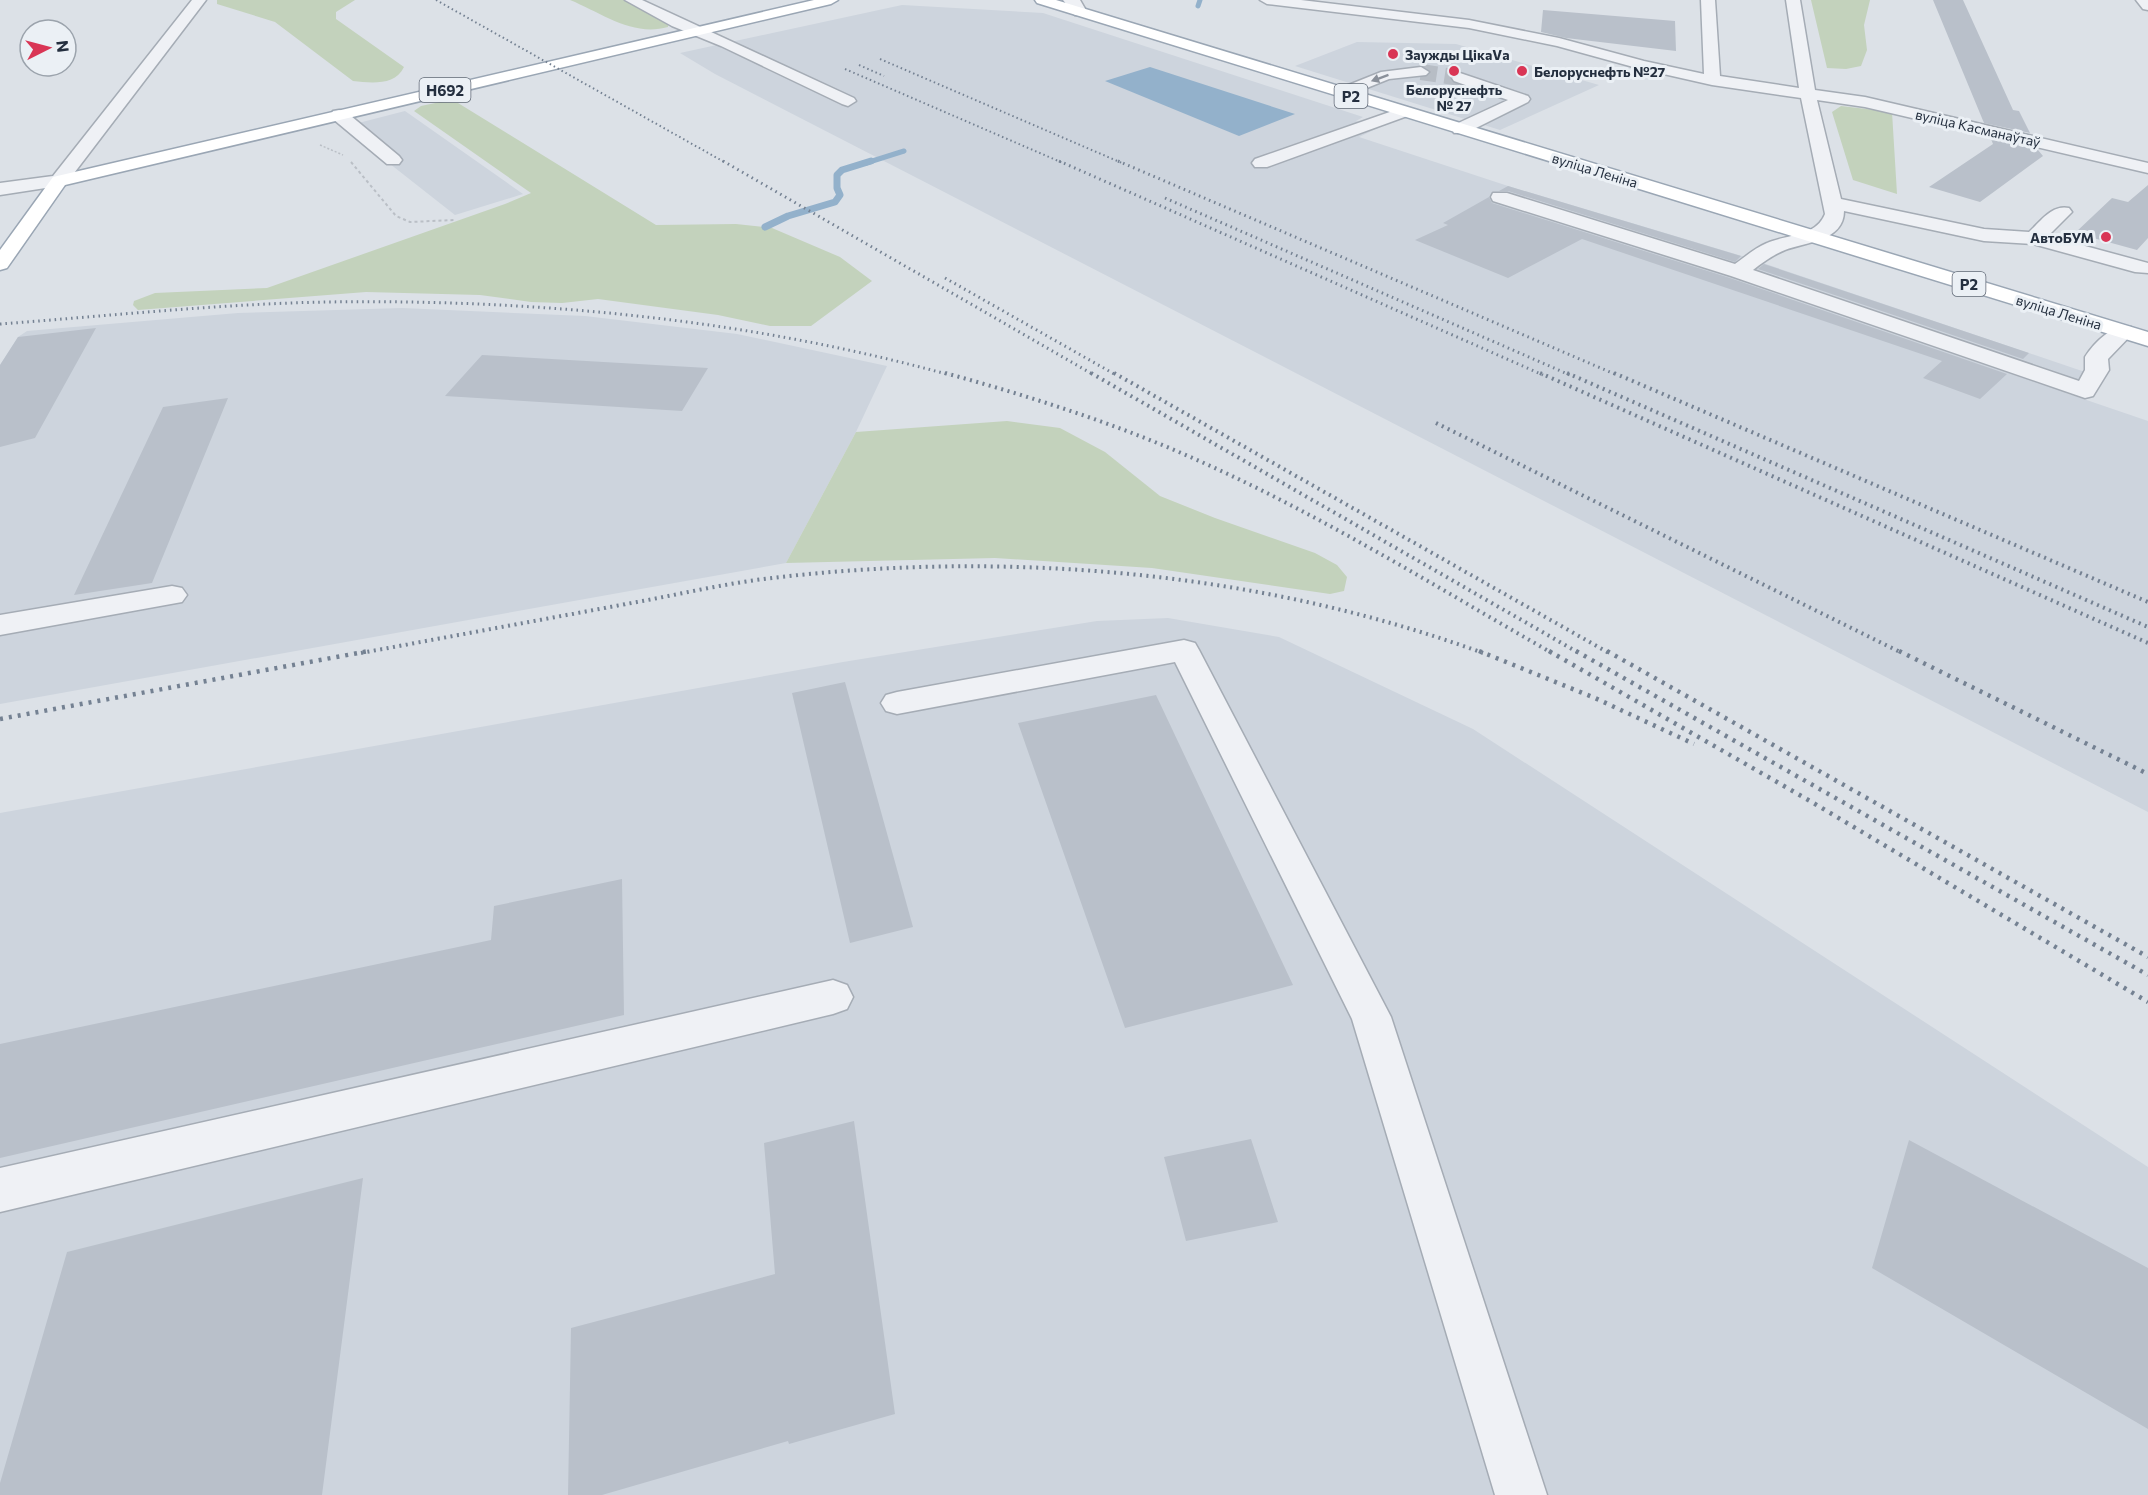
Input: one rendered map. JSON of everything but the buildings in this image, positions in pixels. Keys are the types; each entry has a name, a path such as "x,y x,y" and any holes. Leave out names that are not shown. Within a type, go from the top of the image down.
{"main road":[{"name":"Н692","path":"59,181 831,0"},
{"name":"вуліца Леніна","path":"1042,0 1075,6 1342,93 2148,339"},
{"path":"0,264 59,181"}],"street":[{"path":"59,181 199,0"},
{"path":"632,0 848,101"},
{"name":"вуліца Касманаўтаў","path":"1267,0 1469,24 1559,42 1712,80 1865,102 2148,168"},
{"path":"1708,0 1712,80"},
{"path":"1738,272 1772,249 1788,242 1814,237 1833,221 1834,204 1808,94 1793,0"},
{"path":"2143,0 2148,6"},
{"path":"1469,24 1475,8"},
{"path":"1342,93 1386,75 1421,72"},
{"path":"1460,78 1522,99 1460,129"},
{"path":"1261,163 1404,112"},
{"path":"339,115 393,160"},
{"name":"Н692","path":"0,189 59,181"},
{"path":"1500,197 1738,272 2085,391 2097,370 2096,357 2123,332"},
{"path":"1834,204 1873,210 1984,235 2034,238 2142,268"},
{"path":"2034,238 2062,212"},
{"path":"0,625 172,595"},
{"path":"897,703 1184,650 1371,1017 1521,1495"},
{"path":"0,1190 833,997"}],"path":[{"path":"284,127 299,138 342,154 354,164 396,216 410,222 454,220"}],"shaded area":[{"path":"902,5 1043,13 1363,117 1356,121 1378,128 1359,137 1508,186 1742,256 2085,372 2066,393 2148,421 2148,812 715,74 680,53"},
{"path":"1357,42 1456,44 1599,85 1500,130 1295,66"},
{"path":"405,111 523,194 455,215 343,127"},
{"path":"402,308 585,316 737,334 887,366 856,432 786,563 0,704 0,365 18,337 27,331 238,313"},
{"path":"1168,618 1279,637 1473,729 2148,1167 2148,1495 0,1495 0,813 843,662 1097,621"}],"green space":[{"path":"217,0 355,0 336,12 336,19 404,67 395,77 382,82 353,81 275,22 217,4"},
{"path":"570,0 626,0 668,22 668,27 642,29 630,26"},
{"path":"1811,0 1870,0 1864,25 1867,50 1861,66 1846,69 1827,68"},
{"path":"440,102 458,103 656,225 736,224 772,228 840,257 872,281 811,326 770,326 718,315 598,299 562,303 531,302 480,295 366,292 138,310 133,305 134,301 155,293 267,288 531,193 414,111 421,106"},
{"path":"1841,106 1892,112 1897,194 1853,180 1832,112"},
{"path":"1007,421 1060,428 1105,452 1160,496 1315,553 1337,565 1347,577 1344,591 1330,594 1152,568 995,558 786,563 856,432"}],"water":[{"path":"1150,67 1295,114 1239,136 1105,81"}],"waterway":[{"path":"1198,6 1200,0"},
{"path":"866,163 904,151"},
{"path":"765,227 788,216 835,202 840,195 837,188 837,175 842,170 871,161"}],"tunnel":[{"path":"1421,72 1460,78"}],"railway":[{"path":"436,0 726,163"},
{"path":"880,59 1122,163"},
{"path":"859,65 884,76"},
{"path":"845,69 1063,163"},
{"path":"723,161 1094,375"},
{"path":"1059,161 1543,375"},
{"path":"1118,161 1617,375"},
{"path":"1165,198 1570,375"},
{"path":"945,278 1116,375"},
{"path":"0,324 285,303 484,304 641,316 719,327 797,340 950,375"},
{"path":"945,373 1077,413 1143,437 1206,464 1338,530 1552,653"},
{"path":"1091,373 1579,653"},
{"path":"1114,373 1609,653"},
{"path":"1540,373 2148,643"},
{"path":"1567,373 2148,627"},
{"path":"1614,373 2148,602"},
{"path":"1436,423 1902,653"},
{"path":"361,653 755,580 861,570 951,566 1042,568 1132,574 1222,586 1311,603 1398,625 1483,653"},
{"path":"0,719 369,651"},
{"path":"1479,651 1595,698 1694,744"},
{"path":"1549,651 1810,801 2148,1002"},
{"path":"1576,651 2148,975"},
{"path":"1607,651 2148,957"},
{"path":"1899,651 2148,774"}],"place":[{"name":"Заужды ЦікаVа","path":"1393,54"},
{"name":"Белоруснефть № 27","path":"1454,71"},
{"name":"Белоруснефть №27","path":"1522,71"},
{"name":"АвтоБУМ","path":"2106,237"}]}
